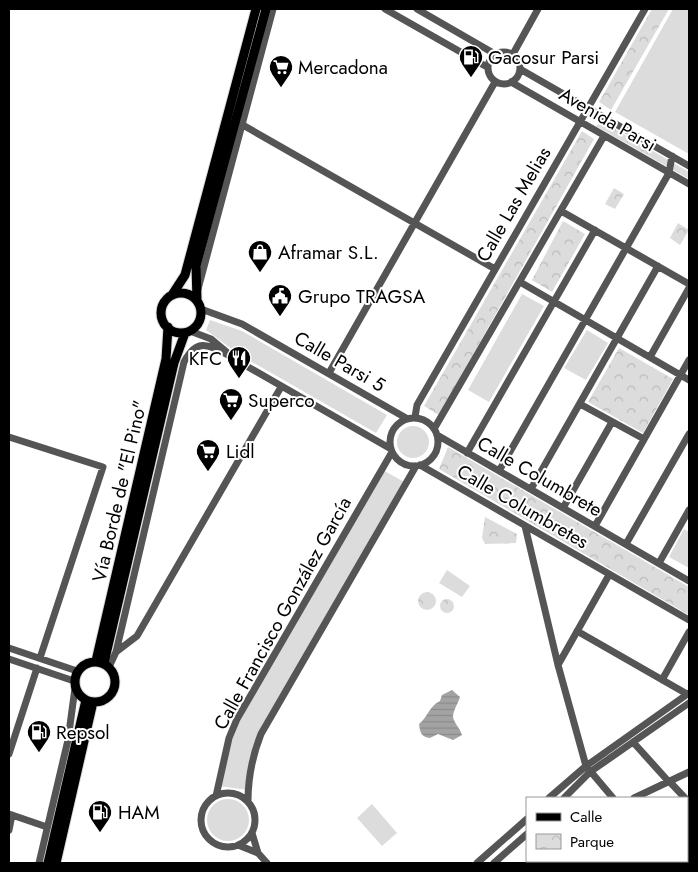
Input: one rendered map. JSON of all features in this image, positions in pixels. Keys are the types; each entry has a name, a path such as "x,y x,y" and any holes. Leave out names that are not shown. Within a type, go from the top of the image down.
{"main road":[{"path":"256,9 190,260 185,275 172,295 163,304 164,322 173,331 188,332 199,322 201,309 197,296 196,266 266,9"},
{"path":"172,295 185,293 197,296"},
{"name":"Vía Borde de \"El Pino\"","path":"103,664 166,359 168,328"},
{"name":"Vía Borde de \"El Pino\"","path":"103,664 174,364 188,332"},
{"path":"56,863 90,701 76,680 85,664 103,664 115,680 112,693 103,700 90,701"},
{"path":"48,863 90,701"}],"street":[{"path":"197,296 273,9"},
{"path":"385,9 487,67"},
{"path":"417,9 495,54"},
{"path":"513,54 538,9"},
{"name":"Calle Las Melias","path":"415,417 416,405 645,9"},
{"path":"504,51 513,54 518,60 519,74 511,82 501,84 489,76 487,67 495,54 504,51"},
{"name":"Avenida Parsi","path":"520,69 689,166"},
{"path":"328,373 496,82"},
{"name":"Avenida Parsi","path":"511,82 689,184"},
{"path":"242,124 495,269"},
{"path":"436,432 604,136"},
{"path":"499,471 669,173 672,156"},
{"path":"561,211 658,266 689,286 650,357"},
{"path":"467,453 594,230"},
{"path":"531,489 658,266"},
{"path":"520,282 689,380"},
{"name":"Calle Parsi 5","path":"201,309 242,324 406,418"},
{"path":"188,332 211,339 230,356"},
{"path":"116,652 184,362 189,352 198,345 209,345 230,356 391,450 402,463 418,465"},
{"path":"595,526 689,360"},
{"path":"103,664 137,636 281,387"},
{"path":"580,404 644,439"},
{"path":"248,802 248,777 253,754 261,734 418,465 433,457 438,443 436,432 429,423 415,417 406,418 391,432 391,450"},
{"path":"563,508 612,422"},
{"name":"Calle Columbrete","path":"436,432 467,453 689,581"},
{"path":"626,544 689,434"},
{"path":"9,436 103,467 40,658"},
{"name":"Calle Francisco González García","path":"216,796 229,738 237,719 391,450"},
{"name":"Calle Columbretes","path":"418,465 689,620"},
{"path":"659,563 689,510"},
{"path":"525,526 558,665 588,769 612,797"},
{"path":"558,665 608,575"},
{"path":"551,797 688,694 577,631"},
{"path":"662,680 689,632"},
{"path":"9,648 40,658 76,680"},
{"path":"9,659 76,680"},
{"path":"9,754 37,668"},
{"path":"39,863 68,740 76,680"},
{"path":"565,797 588,769 633,742 689,703"},
{"path":"633,742 683,797"},
{"path":"639,797 689,772"},
{"path":"233,793 248,802 253,809 255,819 252,833 246,840 238,845 225,847 216,845 204,833 201,816 204,808 216,796 233,793"},
{"path":"9,830 10,815 47,827"},
{"path":"477,863 526,820"},
{"path":"252,833 258,853 267,863"},
{"path":"494,863 526,835"},
{"path":"238,845 258,853"}],"green space":[{"path":"652,9 669,9 611,110 599,102"},
{"path":"673,9 689,9 689,154 615,112"},
{"path":"601,121 689,172 689,179 596,126"},
{"path":"582,131 594,139 439,415 424,406"},
{"path":"614,188 624,194 615,209 605,204"},
{"path":"563,221 585,234 552,292 532,280"},
{"path":"678,223 689,230 680,245 670,238"},
{"path":"522,294 544,306 489,402 468,390"},
{"path":"210,320 242,331 387,415 376,433 240,355 206,330"},
{"path":"587,330 608,343 586,380 564,368"},
{"path":"619,348 673,379 643,433 588,402"},
{"path":"413,426 425,430 429,442 425,454 413,458 401,454 397,442 401,430"},
{"path":"448,447 689,587 689,615 439,469"},
{"path":"381,469 406,483 261,734 248,790 218,786 229,738"},
{"path":"485,517 517,534 516,543 485,544 482,538"},
{"path":"684,529 689,532 689,568 669,557"},
{"path":"447,570 470,586 462,597 439,583"},
{"path":"427,592 433,595 436,601 433,607 427,610 421,607 418,601 421,595"},
{"path":"444,599 450,599 454,606 450,613 444,613 440,609 440,603"},
{"path":"232,799 240,802 246,808 249,820 246,832 240,838 224,841 216,838 210,832 207,816 210,808 216,802"},
{"path":"372,804 397,833 382,846 357,818"},
{"path":"665,862 666,863 592,863"}],"shaded area":[{"path":"452,690 460,697 453,717 462,735 453,740 438,734 430,738 425,737 421,732 419,724 434,705 440,701 442,695"}],"place":[{"name":"Gacosur Parsi","path":"471,78"},
{"name":"Mercadona","path":"281,88"},
{"name":"Aframar S.L.","path":"260,273"},
{"name":"Grupo TRAGSA","path":"280,317"},
{"name":"KFC","path":"239,379"},
{"name":"Superco","path":"231,421"},
{"name":"Lidl","path":"208,472"},
{"name":"Repsol","path":"39,753"},
{"name":"HAM","path":"100,833"}]}
